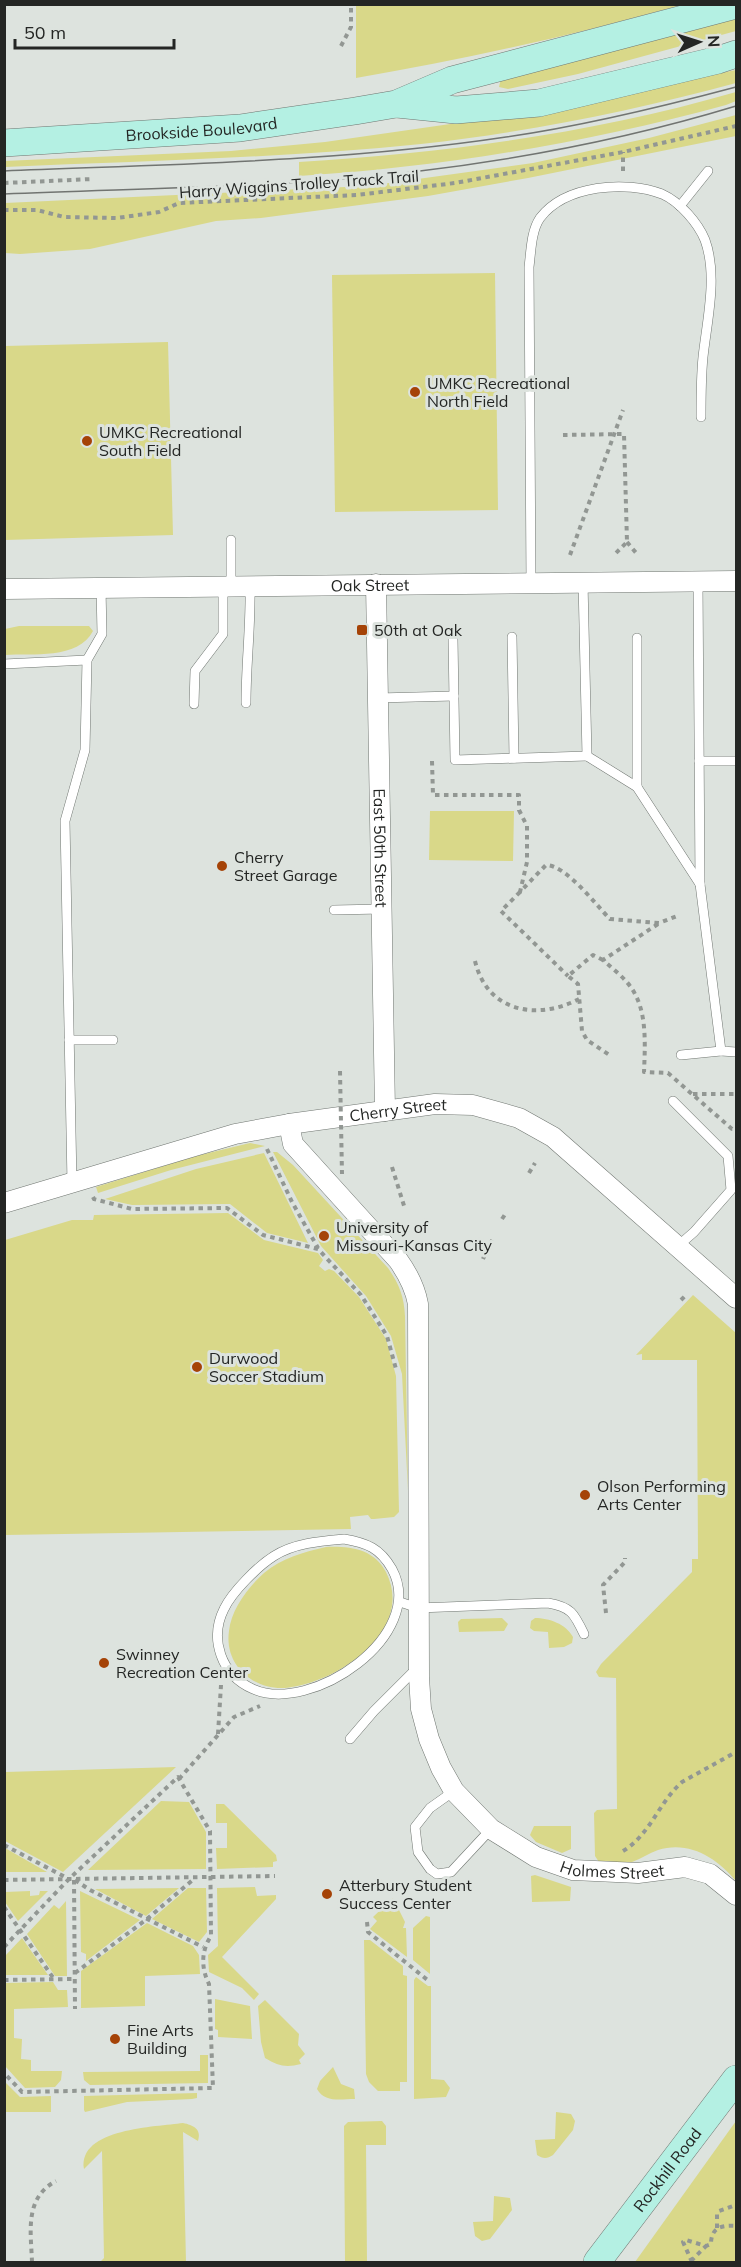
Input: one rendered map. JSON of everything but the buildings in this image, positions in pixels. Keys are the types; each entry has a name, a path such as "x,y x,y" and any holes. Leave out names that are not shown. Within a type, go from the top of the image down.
{"main road":[{"name":"Brookside Boulevard","path":"4,143 240,128 396,104 452,80 736,5"},
{"name":"Brookside Boulevard","path":"396,104 456,110 539,103 736,54"},
{"name":"Rockhill Road","path":"597,2262 736,2079"}],"street":[{"name":"Oak Street","path":"4,589 736,581"},
{"name":"East 50th Street","path":"376,584 385,1111"},
{"name":"Cherry Street","path":"4,1203 235,1134 289,1124 435,1104 473,1105 519,1118 554,1137 736,1298"},
{"path":"289,1124 292,1144 398,1260 415,1289 418,1315 409,1605 419,1667 421,1709 429,1739 454,1791 491,1829"},
{"name":"Holmes Street","path":"491,1829 536,1857 573,1870 638,1873 685,1867 710,1874 736,1895"}],"lane":[{"path":"680,206 708,171"},
{"path":"531,583 529,267 532,240 538,220 548,209 562,200 598,189 625,186 664,195 680,206 699,228 709,256 709,311 703,361 701,417"},
{"path":"194,704 195,672 223,634 235,586 231,540"},
{"path":"698,581 700,884 721,1051"},
{"path":"583,582 587,756"},
{"path":"235,586 251,619 246,661 246,703"},
{"path":"72,1183 65,821 85,750 87,660 102,634 101,588"},
{"path":"512,637 514,758"},
{"path":"637,638 637,787"},
{"path":"453,639 455,760 587,756 637,787 700,884"},
{"path":"4,664 87,660"},
{"path":"378,698 454,696"},
{"path":"699,761 736,761"},
{"path":"334,910 382,909"},
{"path":"69,1040 113,1040"},
{"path":"681,1055 721,1051 736,1052"},
{"path":"673,1101 728,1156 731,1190 694,1232 678,1246"},
{"path":"409,1605 388,1563 371,1545 344,1539 317,1541 275,1556 234,1594 224,1608 218,1625 217,1642 223,1663 235,1677 250,1688 265,1694 317,1688 339,1677 374,1649 409,1605 548,1603 565,1606 575,1616 584,1634"},
{"path":"350,1739 374,1711 419,1667"},
{"path":"454,1791 430,1808 415,1827 418,1852 430,1869 437,1874 451,1872 491,1829"}],"path":[{"path":"341,46 351,27 351,4"},
{"name":"Harry Wiggins Trolley Track Trail","path":"4,210 37,210 64,218 117,218 159,212 179,203 357,195 455,183 623,153 736,126"},
{"path":"623,153 623,171"},
{"path":"4,183 93,179"},
{"path":"570,555 623,410"},
{"path":"563,435 624,434 627,542 637,554"},
{"path":"615,554 627,542"},
{"path":"432,761 433,795 518,793 519,810 527,826 527,862 520,892"},
{"path":"611,1056 587,1040 582,1031 578,984 501,911 546,866 553,865 560,869 610,919 659,923"},
{"path":"603,960 659,923 677,916"},
{"path":"568,976 592,955 603,960 625,980 636,995 645,1042 644,1072 668,1072 732,1129 736,1129"},
{"path":"475,961 485,987 514,1008 550,1010 579,999"},
{"path":"340,1071 342,1174"},
{"path":"692,1094 736,1094"},
{"path":"267,1149 292,1202 318,1249 362,1295 387,1336 398,1375"},
{"path":"530,1173 535,1163"},
{"path":"392,1167 405,1209"},
{"path":"91,1192 94,1199 132,1209 228,1208 262,1235 318,1249"},
{"path":"502,1220 506,1213"},
{"path":"490,1244 492,1239"},
{"path":"483,1259 486,1252"},
{"path":"681,1300 687,1294"},
{"path":"606,1613 603,1585 625,1562 625,1558"},
{"path":"218,1735 223,1663"},
{"path":"4,1947 71,1879 178,1777 179,1779 234,1717"},
{"path":"618,1853 625,1851 639,1839 674,1789 682,1782 736,1752"},
{"path":"4,2073 22,2091 213,2088 209,1984 204,1974 203,1947 211,1936 210,1831 179,1779"},
{"path":"4,1845 203,1947"},
{"path":"4,1880 274,1876"},
{"path":"75,1973 147,1919 195,1877"},
{"path":"71,1879 75,2009"},
{"path":"4,1907 54,1979"},
{"path":"367,1923 368,1932 430,1982"},
{"path":"4,1980 75,1979"},
{"path":"32,2262 31,2212 43,2190 56,2181"},
{"path":"717,2228 719,2211 736,2205"},
{"path":"706,2246 686,2240 683,2242 692,2261 706,2246 711,2244 711,2236 717,2228 724,2225 736,2226"}],"shaded area":[{"path":"356,4 681,5 520,46 356,78"},
{"path":"736,16 736,31 578,74 508,89 499,87 501,78"},
{"path":"736,70 736,83 697,93 580,119 421,144 317,153 5,167 4,161 231,151 325,142 499,117"},
{"path":"736,92 736,101 726,105 568,142 461,160 299,176 299,162 410,153 520,139 629,119"},
{"path":"736,115 736,136 528,178 428,196 261,218 216,221 90,249 5,253 5,203 367,186 533,163 649,138"},
{"name":"UMKC Recreational North Field","path":"495,273 498,510 335,512 332,275"},
{"name":"UMKC Recreational South Field","path":"168,342 173,535 5,540 5,346"},
{"path":"19,626 89,626 93,631 77,647 66,651 5,655 5,629"},
{"path":"430,811 514,811 513,861 429,860"},
{"path":"250,1143 265,1146 171,1170 98,1193 96,1187 192,1157"},
{"path":"273,1152 277,1152 293,1165 388,1268 400,1290 405,1316 408,1491 402,1374 391,1336 366,1296 321,1246"},
{"path":"264,1153 308,1243 267,1233 230,1204 132,1205 105,1199 196,1169"},
{"name":"Durwood Soccer Stadium","path":"228,1213 264,1240 318,1253 323,1260 319,1266 325,1271 329,1269 334,1271 359,1297 386,1339 396,1376 399,1512 394,1517 371,1519 368,1515 350,1517 351,1529 5,1535 5,1240 72,1220 93,1220 94,1215"},
{"path":"693,1295 736,1333 736,1881 711,1858 681,1847 658,1850 628,1863 599,1862 595,1856 594,1813 597,1810 617,1809 616,1678 599,1677 596,1672 601,1664 692,1572 692,1559 698,1559 697,1360 642,1360 642,1354 636,1355"},
{"path":"326,1547 360,1550 381,1564 386,1572 392,1594 390,1614 381,1634 366,1651 347,1665 305,1684 273,1688 252,1680 236,1665 229,1643 230,1623 241,1599 264,1573 278,1563"},
{"path":"502,1618 508,1624 504,1631 459,1632 458,1622 461,1619"},
{"path":"535,1618 562,1625 573,1637 572,1643 564,1647 549,1648 548,1632 534,1631 530,1628 531,1621"},
{"path":"176,1767 63,1872 5,1841 5,1772"},
{"path":"161,1801 189,1802 206,1832 206,1869 88,1870"},
{"path":"216,1804 224,1804 276,1855 277,1861 273,1862 273,1867 217,1869 216,1848 227,1848 227,1823 216,1823"},
{"path":"534,1826 571,1826 571,1849 562,1853 536,1842 530,1835"},
{"path":"5,1848 47,1872 5,1872"},
{"path":"535,1875 571,1887 570,1901 532,1902 531,1876"},
{"path":"255,1887 257,1896 276,1895 276,1899 222,1957 259,1994 254,2000 242,1988 209,1972 208,1955 218,1946 217,1888"},
{"path":"179,1888 146,1916 95,1889"},
{"path":"188,1888 206,1888 207,1932 199,1942 152,1919"},
{"path":"30,1891 30,1896 39,1895 40,1891 48,1891 18,1921 5,1902 5,1892"},
{"path":"80,1891 140,1920 86,1961 86,1954 81,1952"},
{"path":"393,1898 405,1922 403,1928 406,1928 407,1957 370,1929 377,1921 373,1917"},
{"path":"66,1901 67,1976 55,1976 27,1934 54,1905 59,1909"},
{"path":"426,1916 430,1917 430,1974 413,1960 413,1928"},
{"path":"147,1923 193,1946 199,1955 200,1974 145,1976 145,2006 81,2008 81,1971"},
{"path":"22,1938 48,1975 5,1975 5,1956"},
{"path":"364,1940 370,1940 403,1966 403,1975 407,1976 407,2082 400,2082 400,2091 378,2091 369,2082 366,2074"},
{"path":"416,1977 431,1986 431,2079 444,2080 450,2088 446,2097 414,2099 414,1980"},
{"path":"53,1982 58,1990 67,1990 68,2007 14,2009 14,2038 22,2039 21,2059 31,2060 31,2071 62,2071 61,2080 55,2087 25,2088 5,2066 5,1983"},
{"path":"215,1999 250,2006 252,2039 218,2037 218,2030 215,2029"},
{"path":"265,2000 299,2034 298,2045 305,2054 299,2060 301,2064 282,2066 265,2058 261,2042 258,2006"},
{"path":"200,2055 208,2055 208,2083 90,2085 84,2080 83,2072 200,2071"},
{"path":"333,2067 341,2084 354,2089 355,2099 329,2098 317,2089 320,2081"},
{"path":"4,2081 20,2097 51,2096 51,2112 5,2112"},
{"path":"197,2093 197,2098 192,2099 127,2102 85,2112 84,2110 84,2096"},
{"path":"556,2112 571,2114 575,2121 573,2130 553,2155 547,2158 541,2157 537,2155 535,2140 555,2139"},
{"path":"382,2121 386,2126 386,2145 366,2145 367,2262 345,2262 344,2126 348,2122"},
{"path":"736,2121 736,2262 635,2262"},
{"path":"183,2123 196,2128 199,2133 198,2141 183,2132 186,2262 100,2262 104,2258 102,2151 84,2169 85,2155 93,2145 121,2132"},
{"path":"494,2196 510,2198 512,2210 490,2239 482,2241 475,2236 473,2222 493,2221"}],"tram line":[{"path":"4,171 256,161 444,145 535,133 593,122 736,87"},
{"path":"4,194 259,184 412,172 494,161 616,138 736,106"}],"place":[{"name":"UMKC Recreational North Field","path":"415,392"},
{"name":"UMKC Recreational South Field","path":"87,441"},
{"name":"50th at Oak","path":"362,630"},
{"name":"Cherry Street Garage","path":"222,866"},
{"name":"University of Missouri-Kansas City","path":"324,1236"},
{"name":"Durwood Soccer Stadium","path":"197,1367"},
{"name":"Olson Performing Arts Center","path":"585,1495"},
{"name":"Swinney Recreation Center","path":"104,1663"},
{"name":"Atterbury Student Success Center","path":"327,1894"},
{"name":"Fine Arts Building","path":"115,2039"}]}
